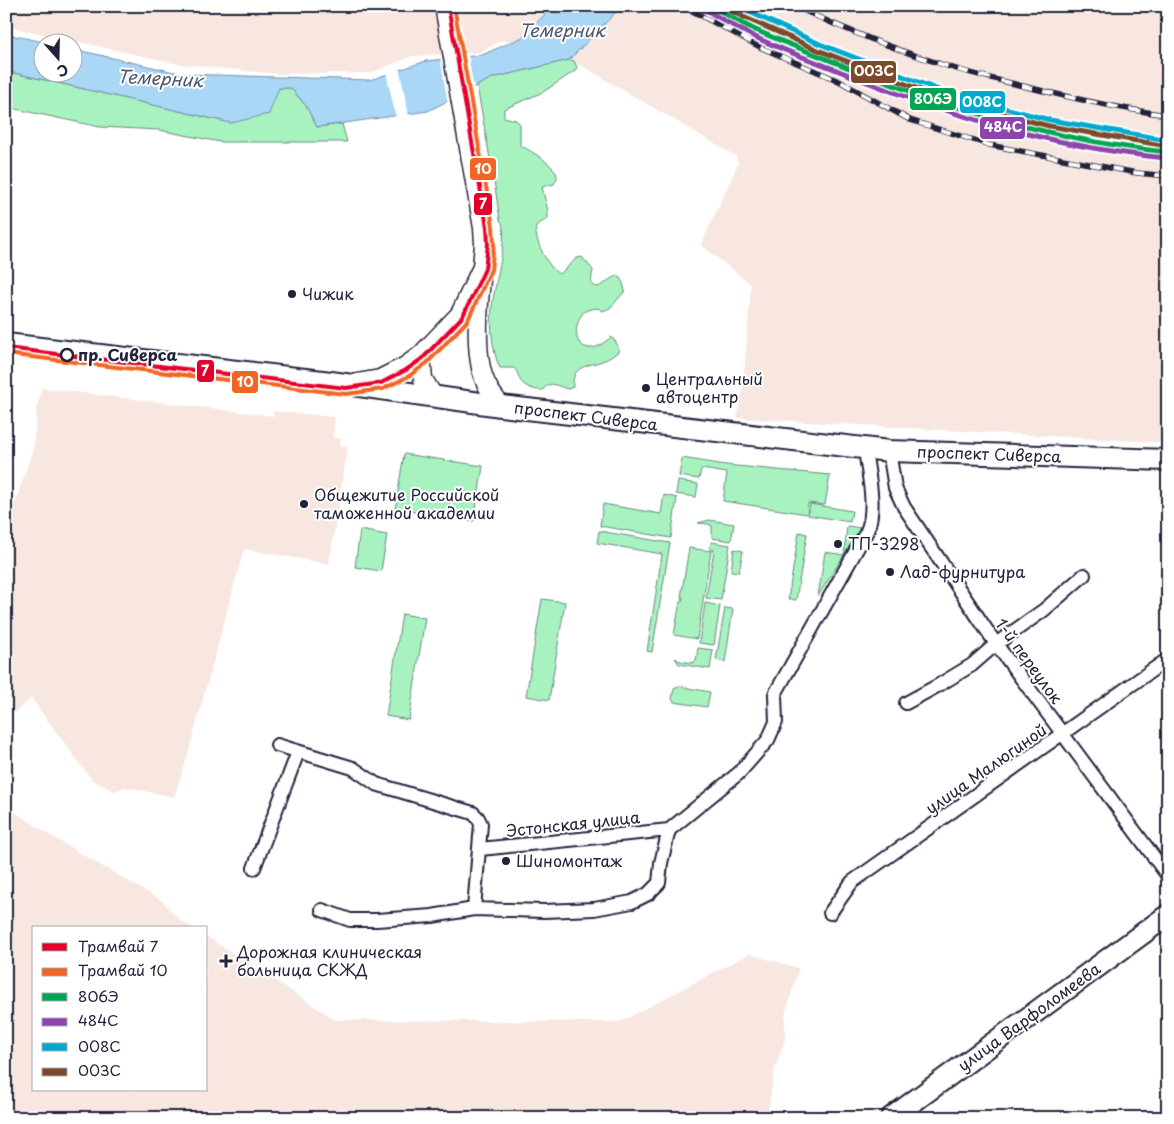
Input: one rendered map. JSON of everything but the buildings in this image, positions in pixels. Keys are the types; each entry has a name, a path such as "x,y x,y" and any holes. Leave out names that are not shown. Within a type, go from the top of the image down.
{"main road":[{"name":"проспект Сиверса","path":"6,344 347,384 502,406 865,449 1168,460"},
{"name":"улица Варфоломеева","path":"891,1118 1168,915"}],"street":[{"path":"444,6 484,228 478,306 478,345 482,372 487,386 502,406"},
{"path":"347,384 380,379 404,367 421,355 460,314 482,267"},
{"path":"421,355 423,379 434,397"},
{"path":"322,910 350,920 432,916 474,909 544,911 594,909 632,902 648,894 659,882 661,863 669,830 739,773 768,740 775,727 775,694 871,522 872,511 865,449"},
{"name":"1-й переулок","path":"889,451 895,488 904,507 996,644 1168,876"},
{"path":"906,703 972,665 996,644 1044,610 1084,575"},
{"name":"улица Малюгиной","path":"830,912 852,882 1168,659"},
{"name":"Эстонская улица","path":"277,745 352,768 376,784 473,813 481,824 474,909"},
{"path":"254,868 298,752"},
{"name":"Эстонская улица","path":"480,849 669,830"}],"shaded area":[{"path":"6,6 1168,6 1168,443 737,418 743,387 751,284 701,245 738,164 736,156 582,66 502,40 480,52 413,56 370,73 278,74 179,64 82,43 82,32 33,32 6,26"},
{"path":"42,388 274,416 273,411 335,417 333,438 341,438 340,446 348,447 329,564 244,549 187,758 174,797 125,787 115,791 92,780 31,698 6,720 6,530 33,449 37,407"},
{"name":"Дорожная клиническая больница СКЖД","path":"7,807 56,839 162,901 180,920 190,926 32,926 32,1092 208,1092 208,937 336,1020 620,1022 749,954 799,968 785,1016 785,1039 775,1069 767,1118 6,1118"}],"green space":[{"path":"569,60 574,61 577,67 575,71 543,92 504,109 504,117 516,120 520,124 520,145 548,163 556,173 557,178 554,184 542,187 548,218 536,226 539,245 551,267 560,274 577,258 582,257 593,270 591,282 593,286 603,285 612,278 619,276 625,291 610,308 603,311 598,308 590,309 583,313 578,323 576,334 580,344 591,348 597,347 612,337 619,351 607,359 578,370 573,380 573,387 568,389 551,384 540,390 524,385 514,368 500,368 495,354 491,314 504,236 477,86 492,78"},
{"path":"6,71 32,77 32,82 54,82 231,123 279,88 291,88 306,106 317,127 342,124 347,142 220,142 159,130 100,127 6,107"},
{"path":"404,454 483,466 474,521 395,509"},
{"path":"682,458 726,465 830,475 825,505 808,503 807,514 723,501 727,473 701,469 699,479 679,476"},
{"path":"678,481 698,484 696,497 676,494"},
{"path":"664,495 677,498 671,538 600,526 603,504 661,514"},
{"path":"810,504 852,511 850,522 808,515"},
{"path":"709,520 734,524 731,541 712,538 712,526 698,523"},
{"path":"847,526 861,528 844,555"},
{"path":"360,530 387,535 381,571 355,567"},
{"path":"599,531 670,543 652,652 647,651 662,554 597,543"},
{"path":"799,532 807,534 796,600 788,599"},
{"path":"711,542 730,545 721,600 706,598 714,550 710,550"},
{"path":"689,548 711,551 697,639 674,635 680,602 682,602 683,597 681,597"},
{"path":"734,549 743,551 739,572 731,571"},
{"path":"825,552 844,555 818,596"},
{"path":"542,599 565,602 549,700 526,696"},
{"path":"705,603 720,606 714,645 699,643"},
{"path":"725,608 733,609 725,662 716,660"},
{"path":"402,614 425,618 409,720 386,716"},
{"path":"698,648 713,650 710,669 679,664 675,658 680,661 693,663 696,660"},
{"path":"678,686 710,692 707,707 674,702 672,699 674,688"}],"water":[{"name":"Темерник","path":"553,6 622,6 569,60 492,78 428,111 317,127 306,106 291,88 279,88 269,114 231,123 54,82 82,82 82,51 183,74 370,80 426,61 482,55 523,37"},
{"name":"Темерник","path":"6,34 32,39 32,77 6,71"}],"pier":[{"path":"468,54 474,90 448,104 440,57"},
{"path":"399,67 409,116 396,118 386,72"}],"railway":[{"path":"683,6 762,48 839,81 910,120 989,145 1137,173 1168,176"},
{"path":"794,6 872,40 962,71 1077,99 1168,115"}],"tram line":[{"name":"7","path":"6,348 346,388 381,383 406,370 423,358 463,316 485,269 488,244 487,227 448,6"},
{"name":"10","path":"6,354 346,394 383,389 409,376 427,363 468,320 491,270 494,244 493,226 454,6"}],"transit line":[{"name":"806Э","path":"711,6 778,40 879,80 959,108 1041,131 1083,140 1168,152"},
{"name":"008С","path":"736,6 820,44 944,92 1050,120 1168,140"},
{"name":"484С","path":"708,11 749,34 776,46 879,87 959,115 1000,127 1083,146 1167,158"},
{"name":"003С","path":"732,12 818,50 942,98 1049,126 1167,146"}],"place":[{"name":"Чижик","path":"292,294"},
{"name":"пр. Сиверса","path":"67,355"},
{"name":"Центральный автоцентр","path":"646,388"},
{"name":"Общежитие Российской таможенной академии","path":"304,504"},
{"name":"ТП-3298","path":"838,544"},
{"name":"Лад-фурнитура","path":"890,572"},
{"name":"Шиномонтаж","path":"506,861"},
{"name":"Дорожная клиническая больница СКЖД","path":"226,961"}]}
